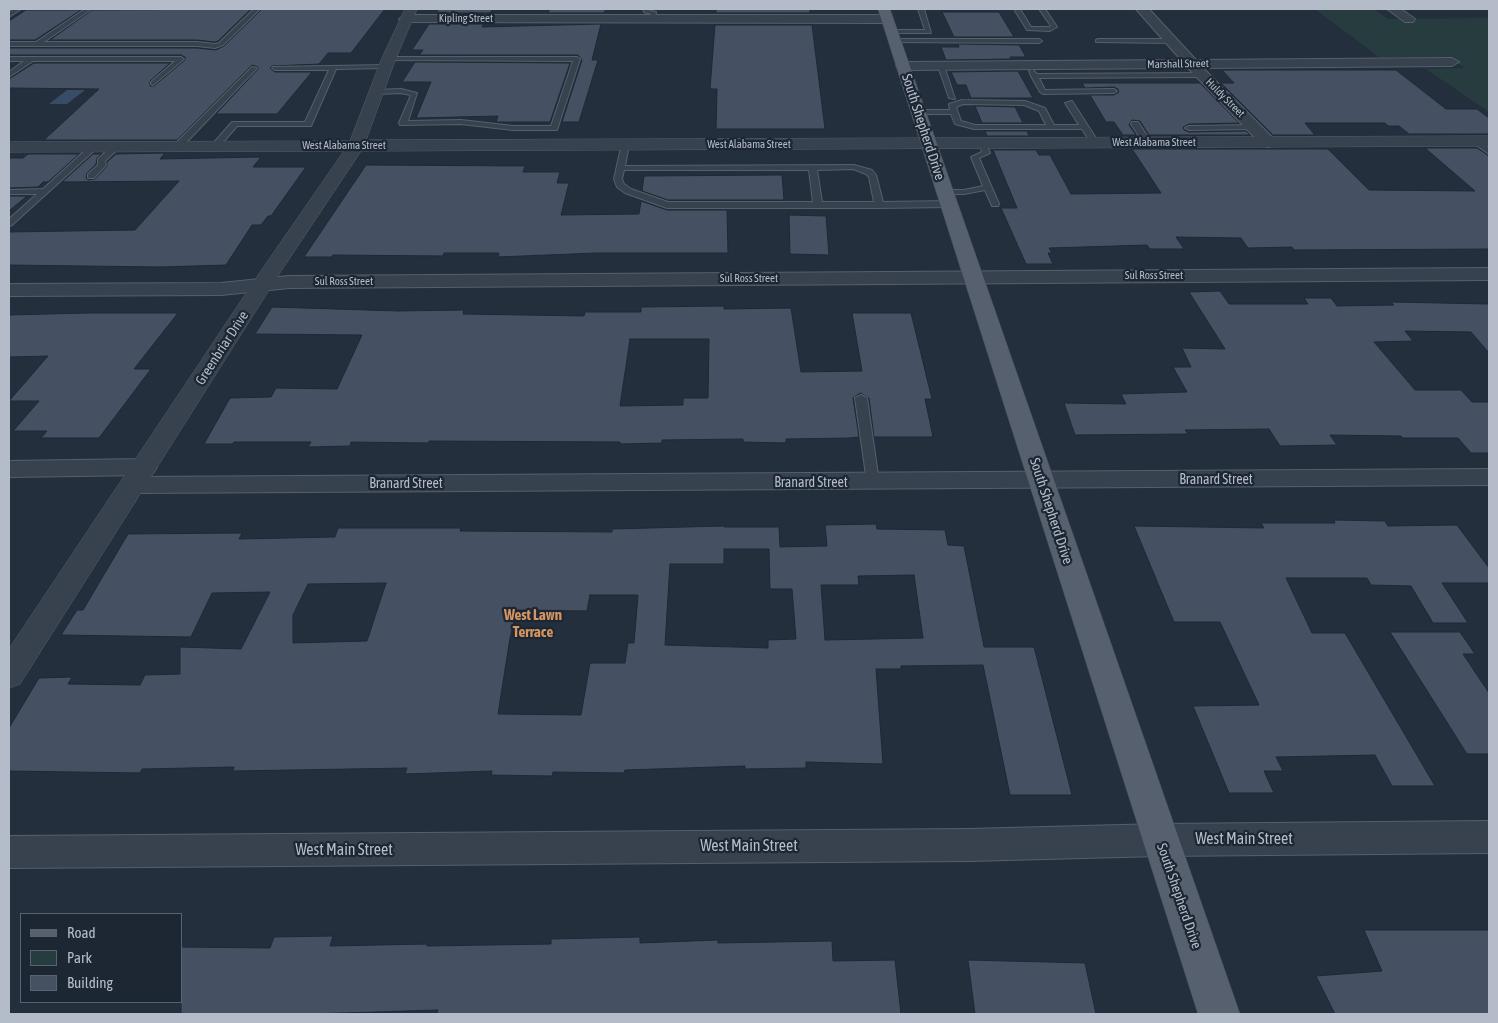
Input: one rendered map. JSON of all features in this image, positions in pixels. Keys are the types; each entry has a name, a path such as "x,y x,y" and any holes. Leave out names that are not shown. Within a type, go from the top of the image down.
{"main road":[{"name":"South Shepherd Drive","path":"889,25 1219,1014"}],"street":[{"name":"Huldy Street","path":"1142,9 1202,75 1268,142"},
{"path":"1394,9 1408,19"},
{"name":"Kipling Street","path":"408,14 650,14 889,25"},
{"name":"Greenbriar Drive","path":"9,675 262,286 356,146 387,63 408,14"},
{"name":"Marshall Street","path":"903,66 1032,71 1099,70 1192,64 1452,62"},
{"name":"West Alabama Street","path":"9,147 982,144 1049,135 1095,143 1482,141"},
{"name":"Sul Ross Street","path":"9,290 221,289 299,282 1489,274"},
{"name":"Branard Street","path":"9,469 139,476 873,482 1489,477"},
{"name":"West Main Street","path":"9,852 969,845 1160,840 1489,837"}],"lane":[{"path":"9,15 18,9"},
{"path":"9,44 197,44 214,46 221,44 257,9"},
{"path":"889,25 930,32 920,9"},
{"path":"1017,9 1029,29"},
{"path":"1022,41 1019,35 1029,29 1050,29 1054,27 1042,9"},
{"path":"37,44 87,10"},
{"path":"889,25 1022,41 1039,41"},
{"path":"1098,41 1171,41"},
{"path":"9,59 180,59 153,83"},
{"path":"9,75 31,59"},
{"path":"275,68 333,69 387,63 577,59 554,128 513,128 461,122 403,123 416,97 415,94 401,91 376,92"},
{"path":"941,66 954,98"},
{"path":"178,146 254,68"},
{"path":"216,146 235,124 308,124 333,69"},
{"path":"1032,71 1043,92 1114,92 1099,70"},
{"path":"1099,70 1202,75"},
{"path":"1049,135 1042,110 1025,103 975,101 952,106 958,122 974,126 1039,128 1049,135 1085,127"},
{"path":"1069,103 1095,143"},
{"path":"918,112 954,112"},
{"path":"1135,124 1148,143"},
{"path":"1189,128 1254,127"},
{"path":"1039,128 1049,135"},
{"path":"1208,128 1221,142"},
{"path":"1482,141 1489,152"},
{"path":"982,144 986,153 975,157 995,204"},
{"path":"625,146 618,179 620,185 628,191 667,206 879,205 947,198 988,187"},
{"path":"9,222 94,147"},
{"path":"91,176 102,164 101,161 116,147"},
{"path":"812,167 818,205"},
{"path":"620,168 854,167 870,172 873,177 879,205"},
{"path":"9,192 44,191"},
{"path":"861,398 873,482"}],"green space":[{"path":"1316,10 1375,10 1388,19 1488,18 1489,112 1426,69 1465,68 1447,57 1379,57"}],"water":[{"path":"67,90 85,90 67,104 49,104"}],"building":[{"path":"251,9 215,42 197,40 50,40 92,10"},
{"path":"262,9 385,9 351,53 328,53 319,64 272,66 270,68 275,72 312,72 277,114 216,114 258,69 258,67 252,65 177,140 44,140 99,89 9,88 9,79 34,63 170,63 150,81 150,86 154,86 185,60 185,57 181,55 9,55 9,48 197,48 216,50 224,46"},
{"path":"439,9 493,9 490,13 436,13"},
{"path":"550,9 606,9 604,13 548,13"},
{"path":"716,9 810,9 810,13 716,13"},
{"path":"26,10 81,10 35,40 9,40 9,21"},
{"path":"942,12 999,12 1014,37 954,37"},
{"path":"429,24 484,24 482,27 601,24 592,60 598,60 579,122 562,122 582,60 578,55 419,55 423,50 412,50"},
{"path":"715,25 812,25 825,129 716,129 717,89 710,89"},
{"path":"958,44 1019,45 1026,57 946,60 941,47 959,47"},
{"path":"415,62 570,63 550,122 496,122 498,116 416,118 431,82 402,82"},
{"path":"1222,70 1396,70 1446,109 1477,109 1489,118 1489,134 1409,134 1399,126 1388,126 1385,123 1305,123 1315,135 1273,135 1221,83 1234,83"},
{"path":"1018,71 1033,98 971,98 966,85 957,85 951,72"},
{"path":"1082,83 1200,83 1239,123 1189,124 1183,127 1184,130 1189,132 1246,131 1250,135 1149,135 1140,121 1132,120 1129,125 1136,135 1123,135 1114,122 1106,122 1090,95 1114,95 1119,92 1118,89 1114,87 1085,88"},
{"path":"975,106 1015,107 1023,123 982,123"},
{"path":"985,131 1027,131 1029,136 987,136"},
{"path":"1425,148 1477,148 1489,156 1489,249 1294,250 1292,247 1248,248 1241,238 1176,237 1184,249 1150,249 1147,245 1049,248 1052,253 1048,253 1053,264 1026,264 1001,208 1017,208 993,150 1036,150 1039,155 1050,155 1071,194 1161,193 1132,149 1328,149 1369,190 1475,191"},
{"path":"165,153 160,159 261,157 253,167 306,167 271,216 268,216 261,225 252,225 226,265 161,267 9,265 9,232 135,230 179,181 62,182 93,154 101,154 97,158 96,164 87,173 86,178 88,180 95,179 107,166 107,162 116,154"},
{"path":"28,154 79,154 48,182 43,182 38,187 9,188 9,158 23,158"},
{"path":"366,165 525,166 523,172 560,172 557,183 569,183 561,215 639,214 641,201 667,210 727,210 728,253 596,253 498,257 499,253 444,253 443,256 333,255 331,257 304,257"},
{"path":"782,175 784,200 668,200 642,191 644,176"},
{"path":"9,196 27,196 9,211"},
{"path":"789,215 826,216 829,255 790,254"},
{"path":"1220,291 1229,304 1308,304 1304,298 1331,298 1337,306 1394,305 1391,302 1489,304 1489,353 1471,332 1405,331 1413,341 1374,342 1415,390 1461,390 1472,402 1489,402 1489,453 1471,453 1458,438 1403,438 1401,436 1330,435 1337,445 1280,446 1269,429 1185,430 1188,434 1075,435 1064,403 1126,404 1121,394 1187,392 1173,367 1191,367 1182,348 1225,349 1189,292"},
{"path":"724,306 724,309 791,308 801,372 862,371 852,313 911,313 932,399 925,399 933,437 874,437 869,398 860,393 853,398 859,437 786,439 786,443 743,442 743,439 662,440 662,443 620,444 620,442 351,442 350,446 308,447 311,442 204,444 230,398 271,397 276,388 337,389 362,335 255,334 272,307 398,311 464,310 463,314 584,316 585,312 641,312 641,307","holes":["630,339 709,339 708,398 683,398 683,405 620,406"]},
{"path":"178,313 134,369 151,369 99,438 41,438 47,431 13,431 39,401 9,401 48,356 9,357 9,315"},
{"path":"1334,520 1385,521 1388,526 1457,525 1489,568 1489,583 1442,583 1468,623 1433,623 1411,586 1371,585 1367,578 1286,578 1312,633 1345,633 1435,786 1392,786 1375,755 1276,757 1283,771 1264,771 1274,793 1229,793 1193,706 1259,705 1220,622 1174,622 1134,526 1264,528 1261,523 1335,523"},
{"path":"876,524 877,529 945,530 948,545 964,546 984,647 1034,647 1072,795 1010,795 983,665 901,666 901,669 876,669 883,764 806,762 806,768 745,769 745,766 625,770 624,773 553,772 552,776 491,775 492,771 405,774 407,768 233,771 234,767 142,769 140,773 9,771 9,728 39,678 72,677 68,684 140,685 145,675 180,674 180,647 241,649 270,592 212,593 191,637 61,635 77,610 83,610 128,534 242,533 239,539 335,537 338,528 461,528 460,531 612,532 612,529 724,526 779,527 780,547 827,546 825,525","holes":["724,549 769,549 770,589 792,589 796,639 768,640 768,648 665,645 670,564 724,564","914,575 923,638 825,640 821,585 859,585 858,576","386,583 367,641 293,643 293,615 308,584","590,595 638,595 634,643 628,643 625,663 590,663 581,715 498,714 510,638 517,610 587,611"]},
{"path":"1390,632 1460,632 1475,654 1463,654 1489,693 1489,754 1467,754"},
{"path":"1364,930 1489,930 1489,1014 1335,1014 1316,976 1382,971"},
{"path":"333,936 330,946 551,944 551,939 640,937 640,943 718,940 718,943 832,941 833,961 895,960 901,1014 437,1014 438,1010 309,1014 181,1014 182,947 270,948 274,937"},
{"path":"968,960 1085,963 1096,1014 975,1014"}],"district":[{"name":"West Lawn Terrace","path":"533,624"}]}
